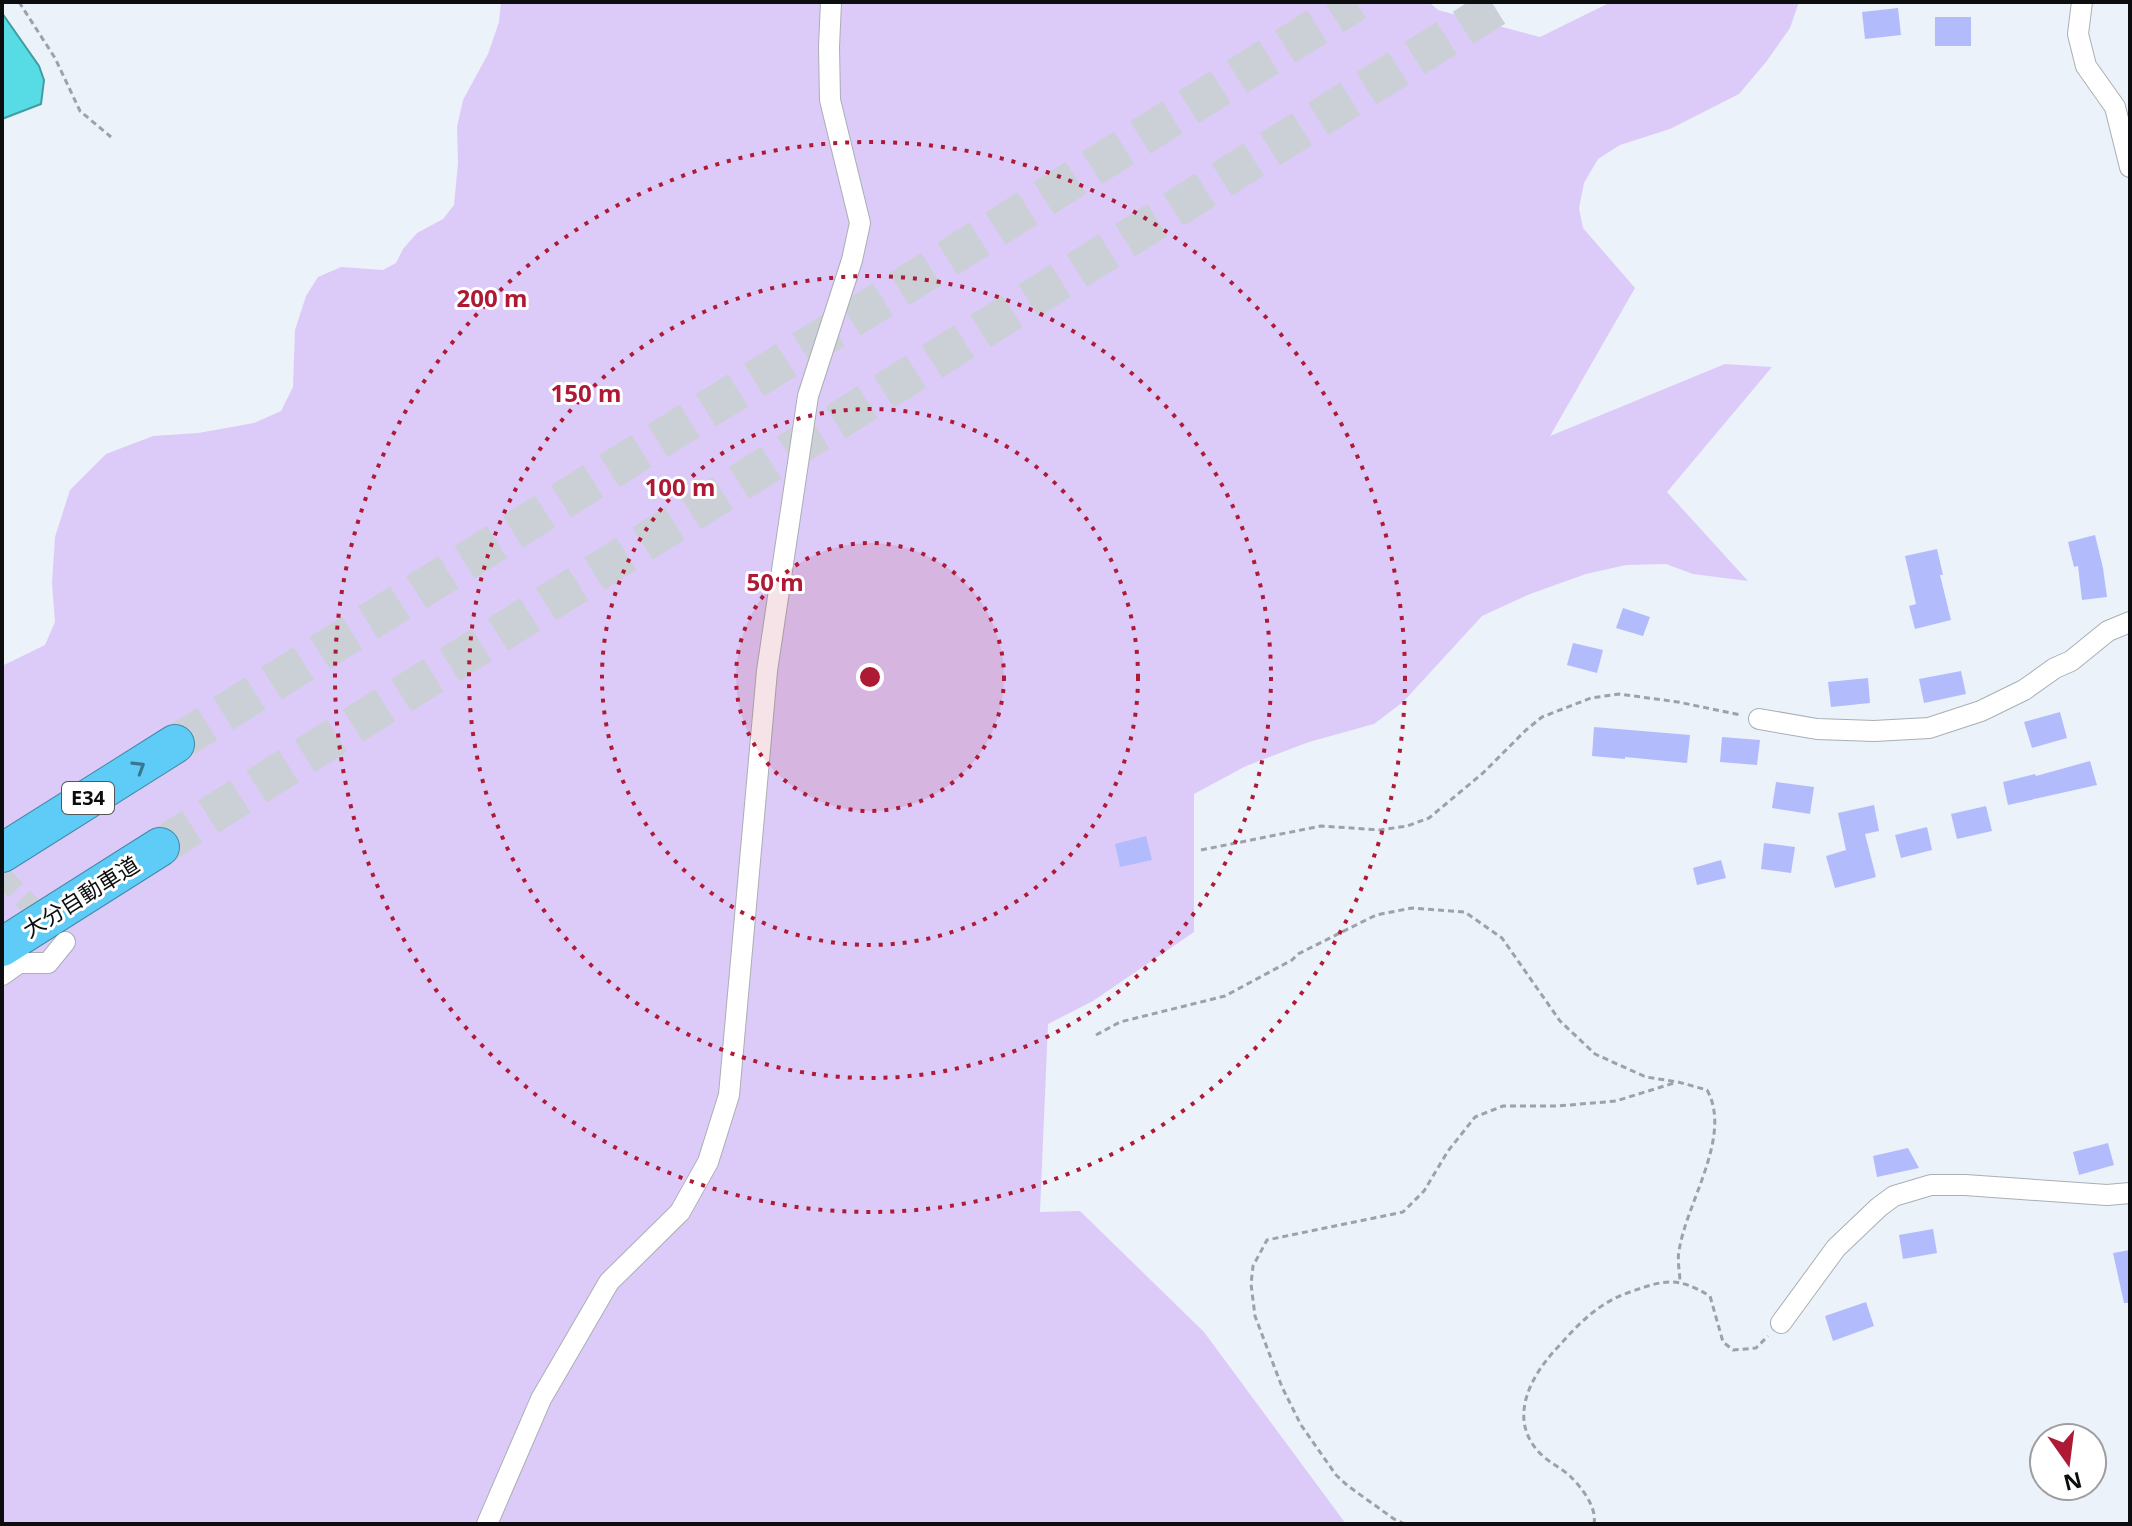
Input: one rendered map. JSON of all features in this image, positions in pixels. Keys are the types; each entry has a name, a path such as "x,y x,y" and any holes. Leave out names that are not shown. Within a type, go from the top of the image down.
{"highway":[{"name":"E34","path":"2,853 175,744"},
{"name":"大分自動車道","path":"2,947 160,847"}],"street":[{"path":"487,1524 541,1399 609,1282 680,1212 708,1162 729,1095 767,671 808,396 852,260 860,223 830,100 831,2"},
{"path":"2082,2 2078,34 2086,66 2115,107 2130,167"},
{"path":"1759,719 1817,729 1874,731 1929,728 1981,711 2024,690 2055,668 2071,661 2108,631 2130,622"},
{"path":"2,975 19,963 48,963 65,942"},
{"path":"1781,1323 1836,1248 1894,1196 1931,1185 2107,1195 2130,1193"}],"path":[{"path":"19,2 55,58 80,111 111,137"},
{"path":"1201,850 1321,826 1380,830 1407,826 1429,818 1483,773 1542,717 1591,698 1619,694 1678,702 1759,719"},
{"path":"1096,1035 1120,1022 1225,996 1298,954 1376,915 1412,908 1465,912 1502,938 1560,1021 1595,1054 1646,1077 1707,1090 1715,1103 1716,1136 1678,1253 1680,1282"},
{"path":"1405,1524 1382,1511 1336,1475 1301,1425 1282,1387 1255,1316 1251,1284 1253,1266 1267,1240 1403,1212 1424,1191 1448,1151 1475,1117 1503,1106 1558,1106 1616,1101 1678,1082"},
{"path":"1594,1524 1595,1517 1587,1497 1570,1476 1537,1451 1528,1436 1522,1415 1529,1388 1550,1355 1579,1323 1611,1298 1661,1281 1680,1282 1710,1296 1723,1342 1733,1350 1756,1348 1781,1323"}],"shaded area":[{"path":"501,2 1429,2 1438,10 1540,37 1611,2 1799,2 1790,28 1739,94 1670,129 1620,145 1598,159 1584,183 1579,208 1583,228 1635,288 1550,436 1725,364 1772,367 1667,492 1748,581 1693,574 1666,564 1626,565 1586,574 1530,594 1482,616 1403,702 1374,724 1309,742 1246,766 1194,794 1194,932 1093,1001 1048,1024 1040,1212 1080,1211 1204,1332 1346,1524 2,1524 2,666 45,645 55,622 52,583 55,537 70,490 106,454 153,436 198,433 254,423 281,411 293,387 295,330 306,296 318,277 341,267 383,270 396,263 417,233 443,219 454,205 457,127 463,100 488,54 499,22"}],"water":[{"path":"2,13 39,66 44,80 41,104 2,119"}],"building":[{"path":"1898,8 1901,35 1865,39 1862,12"},
{"path":"1935,17 1971,17 1971,46 1935,46"},
{"path":"2095,535 2107,597 2082,600 2078,566 2074,567 2068,542"},
{"path":"1937,549 1951,620 1915,629 1909,606 1916,604 1905,556"},
{"path":"1623,608 1650,617 1643,636 1616,628"},
{"path":"1573,643 1603,650 1597,673 1567,665"},
{"path":"1961,671 1966,694 1924,703 1919,679"},
{"path":"1868,678 1870,703 1831,707 1828,682"},
{"path":"2060,712 2067,738 2032,748 2024,722"},
{"path":"1594,727 1690,735 1687,763 1592,756"},
{"path":"1722,737 1760,740 1757,765 1720,762"},
{"path":"2090,761 2097,785 2008,805 2003,782"},
{"path":"1776,782 1814,787 1810,814 1772,808"},
{"path":"1874,805 1879,831 1865,834 1876,877 1835,888 1826,856 1846,850 1838,813"},
{"path":"1986,806 1992,831 1957,839 1951,814"},
{"path":"1927,827 1932,850 1901,858 1895,835"},
{"path":"1146,836 1152,860 1120,867 1115,844"},
{"path":"1764,843 1795,847 1791,873 1761,869"},
{"path":"1721,860 1726,878 1697,885 1693,868"},
{"path":"2108,1143 2114,1165 2079,1175 2073,1152"},
{"path":"1908,1148 1919,1168 1877,1177 1873,1156"},
{"path":"1933,1229 1937,1253 1903,1259 1899,1235"},
{"path":"2130,1250 2130,1303 2124,1303 2113,1253"},
{"path":"1866,1302 1874,1326 1833,1341 1825,1316"}],"tunnel":[{"path":"175,744 1356,2"},
{"path":"160,847 1504,2"},
{"path":"2,876 49,925"}]}
